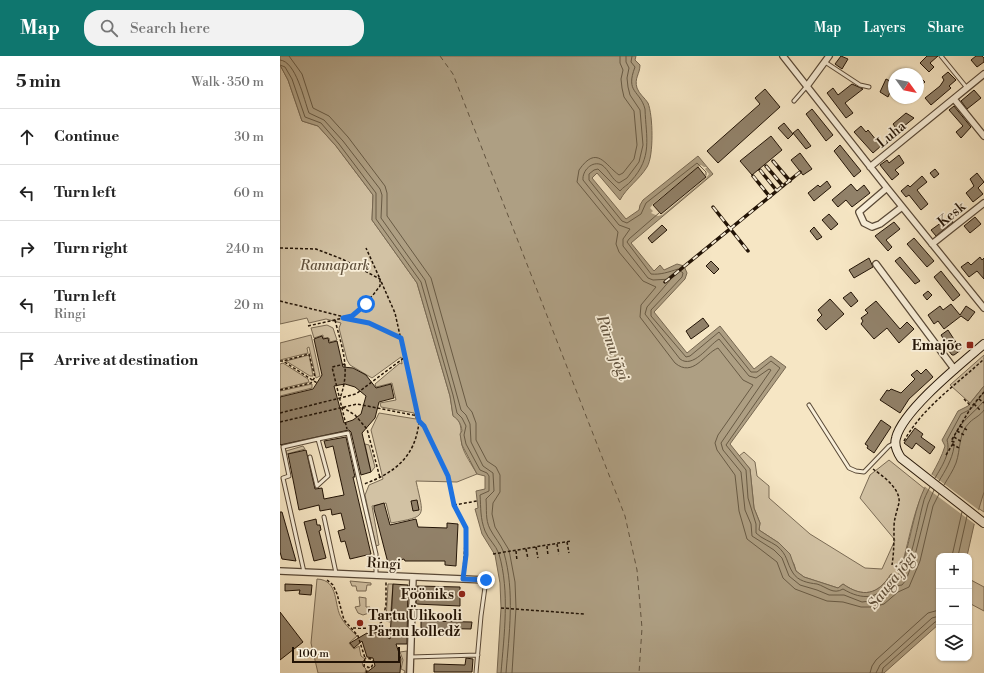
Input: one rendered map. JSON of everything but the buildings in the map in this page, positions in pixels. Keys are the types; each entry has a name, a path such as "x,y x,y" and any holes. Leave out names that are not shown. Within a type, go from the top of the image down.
{"main road":[{"path":"984,344 955,370 912,413 898,432 898,444 901,458 984,524"}],"street":[{"path":"783,56 886,188 984,308"},
{"path":"807,86 829,56"},
{"name":"Luha","path":"870,167 984,74"},
{"path":"954,99 984,136"},
{"path":"886,188 858,212 864,223 872,227 880,224 902,207"},
{"name":"Kesk","path":"932,244 984,203"},
{"path":"876,264 955,370"},
{"name":"Ringi","path":"280,571 486,580"},
{"path":"410,673 413,577"}],"lane":[{"path":"941,56 967,88"},
{"path":"825,62 856,82 869,87"},
{"path":"794,101 807,86"},
{"path":"809,405 849,468 864,472 889,446 898,444"},
{"path":"304,572 283,478 289,476 283,447 348,433 376,554 376,575"},
{"path":"310,457 317,486 328,476 318,439"},
{"path":"324,517 336,573"},
{"path":"476,673 480,616 486,580"},
{"path":"411,657 478,655"}],"path":[{"path":"280,248 316,249 342,259 380,280"},
{"path":"360,485 380,478 396,467 405,458 418,436 419,421 395,313 366,248"},
{"path":"308,326 352,316 366,304 380,286 380,280"},
{"path":"280,302 369,323 401,338"},
{"path":"335,320 346,364 345,384 340,398"},
{"path":"280,390 311,383 315,377 309,354 281,361"},
{"path":"280,413 356,394 405,357"},
{"path":"898,444 908,434 933,402 946,394 984,358"},
{"path":"281,361 317,383"},
{"path":"346,364 332,367 348,433"},
{"path":"959,448 952,444 954,442 951,441 973,405 984,392"},
{"path":"979,398 984,403"},
{"path":"964,399 981,411"},
{"path":"280,422 357,404 418,416"},
{"path":"342,407 355,415 367,429 380,478"},
{"path":"419,421 424,426 448,476 454,505 466,528 466,555 463,579"},
{"path":"960,426 967,430"},
{"path":"957,431 964,435"},
{"path":"954,437 962,442"},
{"path":"946,455 952,444"},
{"path":"870,467 885,478 894,488 899,501 894,526 895,549 892,565"},
{"path":"454,505 477,501"},
{"path":"493,554 571,541"},
{"path":"567,542 569,553"},
{"path":"557,544 559,554"},
{"path":"546,545 548,556"},
{"path":"536,547 538,558"},
{"path":"526,549 528,559"},
{"path":"516,550 517,561"},
{"path":"326,578 335,589 344,620 358,636 365,658 363,663 368,668"},
{"path":"371,629 382,622 386,604 386,582"},
{"path":"501,608 584,614"},
{"path":"351,627 357,629 391,629"},
{"path":"365,658 371,659 374,662 373,667 368,668 366,673"}],"green space":[{"name":"Rannapark","path":"280,65 288,80 302,121 318,126 336,146 373,195 372,220 417,283 450,396 453,415 457,418 460,425 463,448 477,474 457,482 416,481 421,502 421,509 420,513 412,519 391,523 386,503 372,506 379,545 376,546 365,495 369,485 383,479 371,430 379,413 416,419 414,413 381,407 380,403 396,400 392,383 376,387 375,384 400,363 402,364 401,357 372,378 350,365 347,360 339,328 341,323 326,319 309,323 307,318 280,324"},
{"path":"327,325 333,328 337,340 330,342 329,338 323,338 323,335 314,338 311,328"},
{"path":"311,335 320,376 316,378 309,347 307,348 308,353 280,360 280,343"},
{"path":"309,355 313,376 310,376 286,361"},
{"path":"984,355 984,386 970,403 950,385"},
{"path":"283,363 308,379 309,382 280,389 280,364"},
{"path":"312,384 312,388 280,396 280,391"},
{"path":"365,444 369,445 375,467 371,472"},
{"path":"303,446 305,449 287,454 286,451"},
{"path":"744,452 755,462 757,476 769,486 769,498 810,534 865,568 882,569 895,540 860,498 870,475 889,460 925,489 913,520 898,577 891,574 881,586 875,590 864,593 843,584 838,588 804,577 796,571 794,564 779,543 759,530 760,523 754,508 750,469 739,456"},
{"path":"984,492 984,512 978,508"},
{"path":"317,579 324,580 333,589 339,614 347,626 357,636 349,643 354,649 359,646 361,656 365,659 362,662 366,669 365,673 318,673 311,643"},
{"path":"350,581 371,583 371,585 367,585 366,591 357,591 356,586 352,586"},
{"path":"972,581 984,587 984,611 972,605"},
{"path":"388,584 393,584 390,622 386,621"},
{"path":"359,597 366,598 366,607 370,607 369,613 363,615 358,613 355,607 360,606"},
{"path":"407,651 406,673 404,673 405,671 401,669 403,660 400,652"}],"water":[{"path":"280,56 636,56 635,60 640,65 636,85 639,92 648,103 651,117 652,145 649,162 644,172 626,191 620,200 597,173 592,178 626,219 639,210 643,200 698,156 713,174 631,243 654,271 660,265 664,270 677,264 684,266 687,273 685,279 654,312 687,353 720,326 754,369 771,356 786,367 730,444 750,469 754,508 760,523 759,530 779,543 790,554 796,571 804,577 838,588 843,584 864,593 875,590 881,586 891,574 898,577 916,511 928,481 945,446 942,440 958,411 968,406 984,386 984,492 968,553 936,553 936,627 884,673 497,673 501,608 500,583 495,555 482,534 475,509 478,508 476,491 485,489 485,476 477,474 462,445 460,434 462,431 461,426 453,416 450,396 417,283 372,220 373,195 336,146 318,126 302,121 288,80 280,65"}],"pier":[{"path":"701,165 707,167 705,169 709,174 706,178 662,215 658,216 651,213 653,211 650,208 653,204"},
{"path":"931,474 980,511 976,525 924,486"}],"ferry route":[{"path":"440,56 453,74 625,516 637,570 642,628 639,673"}],"railway":[{"path":"773,161 790,181"},
{"path":"766,166 783,186"},
{"path":"760,170 777,191"},
{"path":"665,282 800,172"},
{"path":"753,176 770,197"},
{"path":"713,207 748,251"}],"place":[{"name":"Emajõe","path":"970,345"},
{"name":"Fööniks","path":"462,594"},
{"name":"Tartu Ülikooli Pärnu kolledž","path":"360,623"}],"route":[{"path":"366,304 352,316 343,318 369,323 401,338 419,421 424,426 430,443 448,476 454,505 466,528 466,555 463,579 486,580"}],"water label":[{"name":"Pärnu jõgi","path":"613,348"},
{"name":"Sauga jõgi","path":"892,580"}]}
